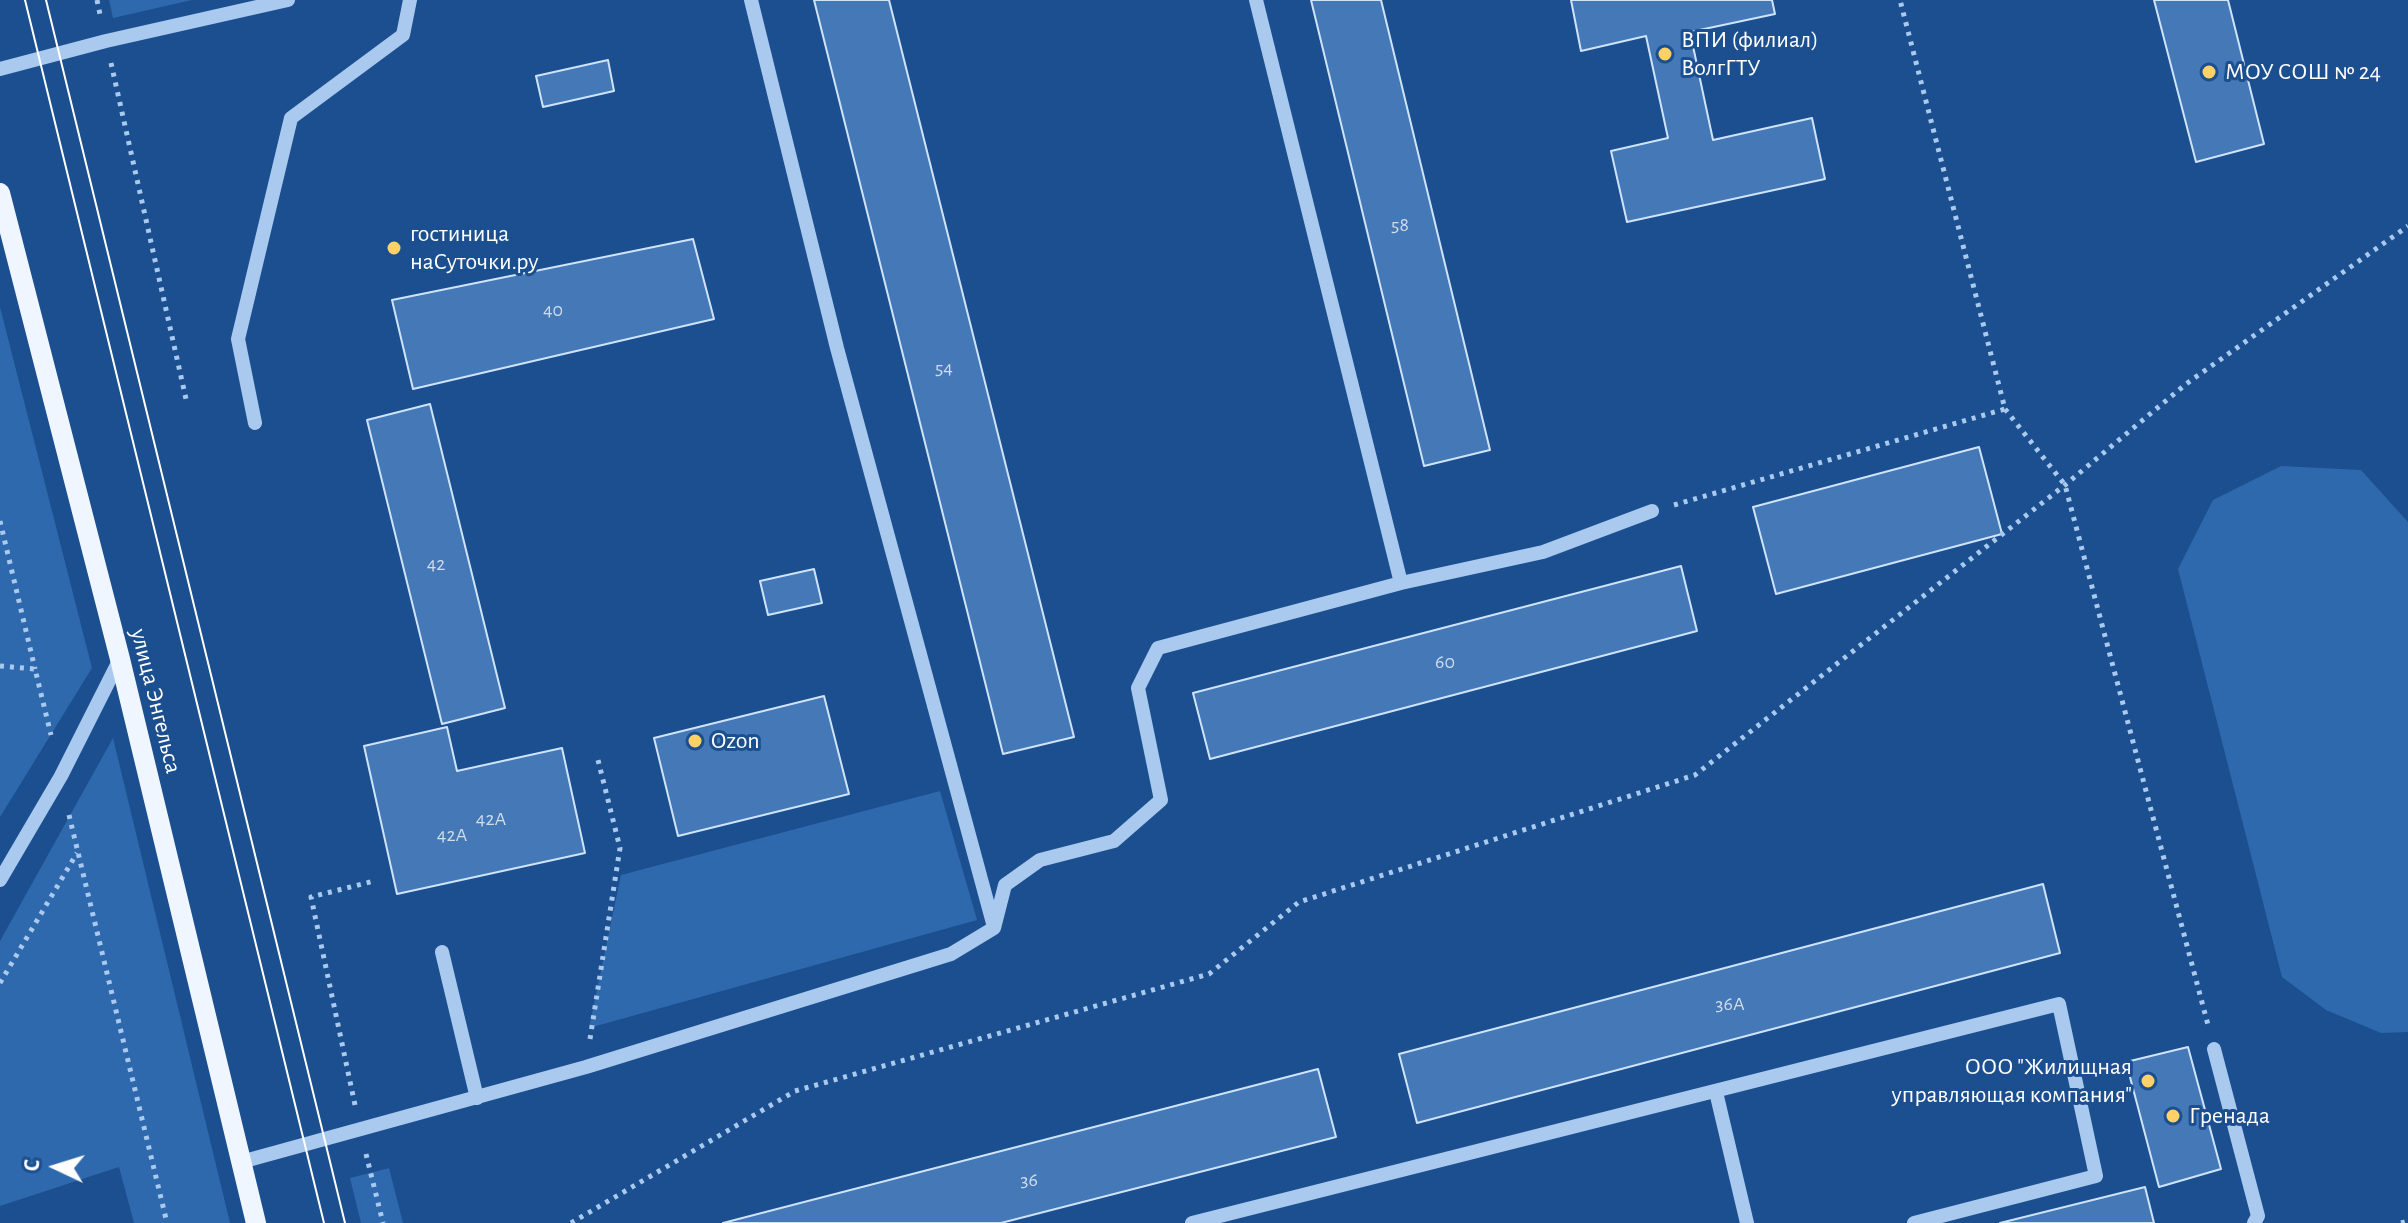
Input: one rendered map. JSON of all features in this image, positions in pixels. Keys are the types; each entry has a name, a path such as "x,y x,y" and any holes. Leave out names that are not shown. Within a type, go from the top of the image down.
{"main road":[{"name":"улица Энгельса","path":"0,193 120,659 256,1223"}],"street":[{"path":"0,69 106,41 288,0"},
{"path":"255,423 238,339 291,118 403,35 410,0"},
{"path":"751,0 837,348 994,928"},
{"path":"1256,0 1401,583"},
{"path":"241,1162 586,1067 951,954 994,928 1005,885 1040,860 1114,841 1161,800 1138,688 1158,648 1401,583 1543,552 1652,511"},
{"path":"0,880 61,776 120,659"},
{"path":"442,952 477,1098"},
{"path":"1192,1223 2059,1004 2096,1176 1914,1223"},
{"path":"2214,1049 2258,1216 2254,1223"},
{"path":"1716,1092 1747,1223"}],"path":[{"path":"97,0 186,399"},
{"path":"1900,0 2005,409 2065,485 2214,1049"},
{"path":"571,1223 795,1091 1209,974 1299,902 1695,775 2065,485 2186,384 2408,226"},
{"path":"1652,511 2005,409"},
{"path":"0,521 35,669"},
{"path":"586,1067 620,848 598,760"},
{"path":"0,983 77,853 167,1223"},
{"path":"374,881 311,897 383,1223"},
{"path":"2401,1223 2408,1221"}],"shaded area":[{"path":"109,0 192,0 113,18"},
{"path":"0,307 92,668 0,817"},
{"path":"2281,466 2361,470 2408,522 2408,1032 2381,1033 2326,1010 2282,977 2178,569 2213,500"},
{"path":"113,738 230,1223 134,1223 119,1167 0,1206 0,941"},
{"path":"940,791 977,920 589,1028 621,875"},
{"path":"389,1168 403,1223 361,1223 350,1178"}],"building":[{"path":"814,0 889,0 1074,737 1003,754"},
{"path":"1311,0 1381,0 1490,450 1424,466"},
{"path":"1571,0 1772,0 1775,14 1690,32 1713,140 1812,118 1825,179 1627,222 1611,151 1668,138 1646,36 1581,51"},
{"name":"МОУ СОШ № 24","path":"2154,0 2228,0 2264,144 2196,162"},
{"path":"608,60 614,91 543,107 536,76"},
{"path":"693,239 714,319 413,389 392,300"},
{"path":"430,404 505,708 442,724 367,420"},
{"path":"1979,447 2002,534 1776,594 1753,507"},
{"path":"1681,566 1697,631 1210,759 1193,693"},
{"path":"814,569 822,603 768,615 760,581"},
{"path":"824,696 849,794 678,836 654,738"},
{"path":"447,727 457,771 562,748 585,853 397,894 364,746"},
{"path":"2043,884 2060,953 1417,1123 1399,1054"},
{"name":"Гренада","path":"2188,1047 2221,1169 2159,1187 2126,1062"},
{"path":"1318,1069 1336,1137 1001,1223 723,1223"},
{"path":"2145,1187 2154,1223 2000,1223"}],"tram line":[{"path":"25,0 324,1223"},
{"path":"46,0 345,1223"}],"place":[{"name":"ВПИ (филиал) ВолгГТУ","path":"1665,54"},
{"name":"МОУ СОШ № 24","path":"2209,72"},
{"name":"гостиница наСуточки.ру","path":"394,248"},
{"name":"Ozon","path":"695,741"},
{"name":"ООО \"Жилищная управляющая компания\"","path":"2148,1081"},
{"name":"Гренада","path":"2173,1116"}]}
